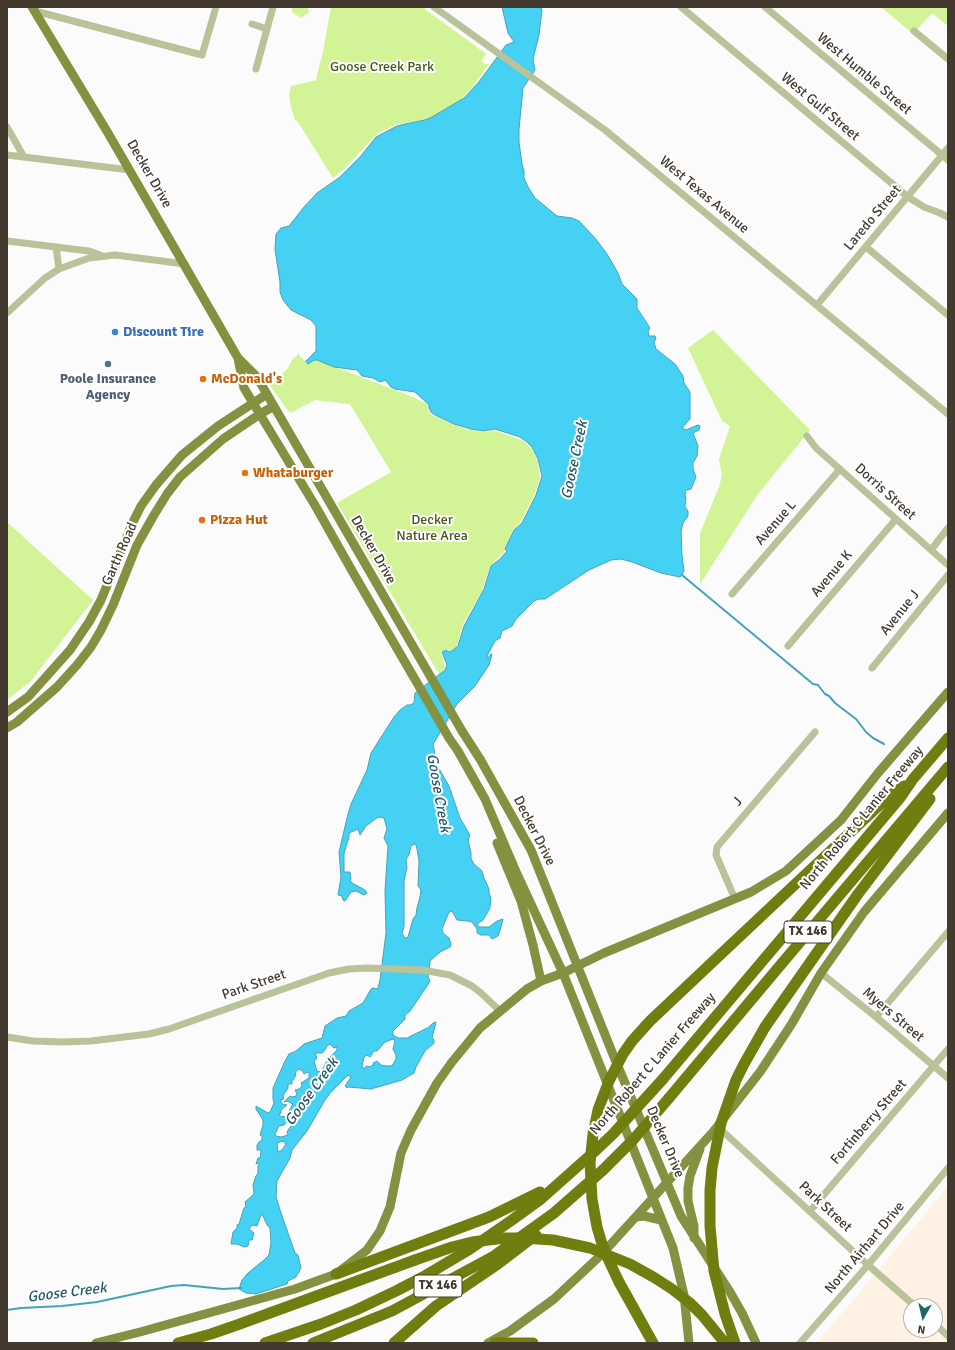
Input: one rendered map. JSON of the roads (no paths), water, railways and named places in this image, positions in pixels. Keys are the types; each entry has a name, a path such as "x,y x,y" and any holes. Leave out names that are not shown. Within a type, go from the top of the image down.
{"highway":[{"name":"North Robert C Lanier Freeway","path":"265,1343 321,1324 356,1310 410,1284 470,1249 518,1216 569,1175 613,1134 663,1079 900,798 948,738"},
{"name":"TX 146","path":"313,1343 392,1311 494,1256 554,1213 603,1170 633,1140 948,768"},
{"path":"735,1343 725,1314 714,1271 710,1226 710,1190 712,1168 721,1123 734,1087 744,1064 765,1027 863,888 948,774"},
{"path":"653,1343 610,1263 597,1226 593,1206 590,1177 593,1134 603,1096 614,1069 629,1045 650,1021 889,796 913,780"},
{"path":"336,1274 489,1217 522,1202 569,1175"},
{"path":"394,1343 436,1306 508,1257 543,1230 554,1213"},
{"path":"178,1343 237,1325 452,1247 488,1240 522,1238 569,1243 590,1248 630,1264 655,1278 690,1303 725,1343"},
{"path":"495,1343 533,1343"}],"main road":[{"path":"24,7 34,9"},
{"name":"Decker Drive","path":"34,9 185,264 238,358 257,377 462,731 480,759 531,850 617,1064 681,1216 694,1239 730,1292 756,1343"},
{"name":"Decker Drive","path":"238,358 244,388 312,500 485,799 517,874 563,973 652,1199 673,1248 684,1295 690,1343"},
{"name":"Garth Road","path":"7,712 28,696 62,659 89,622 101,600 133,522 141,506 152,490 182,455 218,426 267,394"},
{"name":"Garth Road","path":"7,728 17,722 44,699 73,670 91,647 113,605 137,545 167,494 180,477 223,439 274,406"},
{"path":"133,522 146,528"},
{"path":"101,600 113,605"},
{"path":"62,659 73,670"},
{"path":"96,1343 295,1289 336,1274 367,1250 380,1231 390,1207 401,1153 411,1130 437,1083 465,1045 480,1028 527,990 541,981 563,973 604,952 686,920 751,892 786,871 841,820 878,773 948,692"},
{"path":"485,799 496,840 521,901 533,944 541,981"},
{"path":"488,1343 510,1331 554,1298 601,1255 700,1146 760,1072 791,1025 821,973 864,912 946,819"},
{"path":"694,1239 694,1226 688,1201 688,1188 690,1176 698,1156 700,1146"},
{"path":"636,1217 644,1216 661,1220"}],"street":[{"path":"34,9 202,55 216,7"},
{"path":"256,69 273,7"},
{"name":"West Texas Avenue","path":"434,7 605,130 948,414"},
{"name":"West Gulf Street","path":"681,7 908,197 924,207 948,217"},
{"name":"West Humble Street","path":"765,7 945,158"},
{"path":"252,24 267,29"},
{"path":"914,31 948,59"},
{"path":"7,127 24,157"},
{"name":"Laredo Street","path":"817,305 908,197 945,158 948,148"},
{"path":"7,155 130,170"},
{"path":"7,241 89,251 102,256"},
{"path":"56,247 59,269"},
{"path":"866,247 948,315"},
{"path":"7,313 45,278 59,269 90,258 115,255 133,256 185,264"},
{"name":"Dorris Street","path":"807,436 816,448 948,565"},
{"path":"171,467 180,477"},
{"name":"Avenue L","path":"732,594 840,469"},
{"name":"Avenue K","path":"788,646 896,519"},
{"path":"931,550 948,528"},
{"name":"Avenue J","path":"872,668 948,575"},
{"name":"J","path":"734,899 716,855 717,847 815,732"},
{"path":"876,1017 948,932"},
{"name":"Park Street","path":"7,1038 62,1042 98,1040 149,1034 169,1029 328,973 367,968 422,970 440,973 460,979 472,986 500,1011"},
{"name":"Myers Street","path":"821,973 948,1078"},
{"name":"Fortinberry Street","path":"810,1211 948,1049"},
{"name":"Park Street","path":"717,1126 868,1265 907,1298"},
{"name":"North Airhart Drive","path":"800,1343 868,1265 948,1168"}],"water":[{"path":"502,7 541,7 542,10 539,35 533,59 535,70 523,88 519,129 519,142 524,178 528,187 535,198 557,216 572,218 579,221 595,238 607,254 618,273 622,284 637,299 637,308 650,328 648,331 649,336 655,336 656,339 654,342 656,349 675,364 683,376 684,383 690,392 690,419 682,428 686,430 698,425 700,426 699,430 693,433 698,446 697,456 693,463 693,469 696,477 691,489 686,490 685,495 685,507 688,511 688,516 683,523 681,532 684,571 680,577 661,573 621,559 611,560 589,570 545,599 534,601 516,619 512,626 502,631 500,638 495,641 487,656 488,658 492,654 489,665 475,686 457,704 433,744 437,765 449,786 460,818 470,835 468,840 471,859 482,871 489,889 491,898 490,908 483,920 477,924 479,927 489,927 497,921 503,919 498,936 492,939 489,935 481,935 477,933 477,929 472,922 457,920 452,911 449,912 442,929 443,933 449,938 451,944 450,947 440,952 430,961 428,977 430,981 410,1011 405,1015 405,1019 393,1031 393,1035 398,1038 407,1038 436,1022 432,1038 434,1043 425,1051 414,1073 402,1080 371,1089 347,1088 345,1086 351,1077 348,1075 331,1092 307,1131 292,1150 290,1158 277,1181 276,1197 295,1253 298,1255 301,1268 296,1277 288,1281 287,1284 256,1294 246,1293 239,1289 242,1280 269,1255 271,1242 270,1228 262,1214 257,1226 252,1225 249,1229 254,1233 252,1240 249,1240 248,1246 244,1247 237,1244 231,1244 233,1232 237,1228 244,1208 246,1207 245,1202 254,1194 253,1185 258,1173 259,1165 258,1163 256,1164 258,1158 260,1158 261,1150 257,1150 257,1145 262,1140 262,1136 260,1135 263,1120 256,1109 256,1106 268,1113 270,1112 274,1103 273,1088 289,1054 296,1051 304,1044 322,1038 325,1026 337,1018 346,1016 349,1011 363,1003 371,989 378,988 380,980 386,933 385,891 388,846 384,838 387,829 384,818 378,817 366,826 360,835 358,829 349,833 344,853 344,872 350,872 350,880 352,883 365,890 367,893 364,895 356,891 351,892 345,901 343,900 342,896 338,895 341,877 339,852 351,804 367,770 371,753 394,717 407,705 414,703 415,693 445,670 447,665 442,652 445,650 450,652 458,646 464,626 484,589 491,566 507,551 505,549 514,530 522,523 536,495 542,476 538,459 532,447 520,437 495,429 483,431 454,424 431,412 429,405 415,392 395,389 385,380 380,382 373,378 362,376 357,370 334,367 317,360 314,360 308,364 306,361 316,351 316,326 311,320 291,310 283,300 280,292 275,249 276,234 281,228 289,226 317,193 340,177 360,157 376,137 397,126 432,117 464,98 478,83 506,45 514,42 508,33","holes":["414,844 416,845 417,849 419,861 418,886 421,890 416,915 413,919 408,937 405,938 402,934 404,926 404,881 407,868 406,859 409,855 411,846","393,1039 395,1041 393,1049 396,1059 391,1066 381,1065 377,1061 373,1063 374,1065 371,1067 367,1066 363,1069 362,1066 364,1057 367,1055 370,1057 374,1051 377,1051 385,1042","330,1044 334,1048 337,1047 337,1050 328,1059 321,1072 317,1071 314,1061 317,1058 315,1053 322,1053","299,1069 303,1071 304,1074 307,1072 310,1073 309,1078 301,1083 302,1086 299,1089 295,1090 297,1094 296,1096 290,1096 284,1102 287,1101 293,1104 286,1116 281,1117 279,1114 287,1105 282,1104 280,1099 283,1100 288,1084 292,1084 296,1071","290,1120 292,1124 287,1132 288,1135 281,1137 276,1136 275,1134 279,1126 284,1125","283,1141 286,1144 282,1150 278,1152 277,1143"]}],"waterway":[{"path":"682,575 813,684 818,685 835,703 856,719 866,732 884,744"},
{"name":"Goose Creek","path":"7,1310 97,1302 171,1286 184,1285 223,1289 241,1288"}],"place":[{"name":"Discount Tire","path":"115,332"},
{"name":"Poole Insurance Agency","path":"108,364"},
{"name":"McDonald's","path":"203,379"},
{"name":"Whataburger","path":"245,473"},
{"name":"Pizza Hut","path":"202,520"}],"park label":[{"name":"Goose Creek Park","path":"382,67"},
{"name":"Decker Nature Area","path":"432,528"}]}
